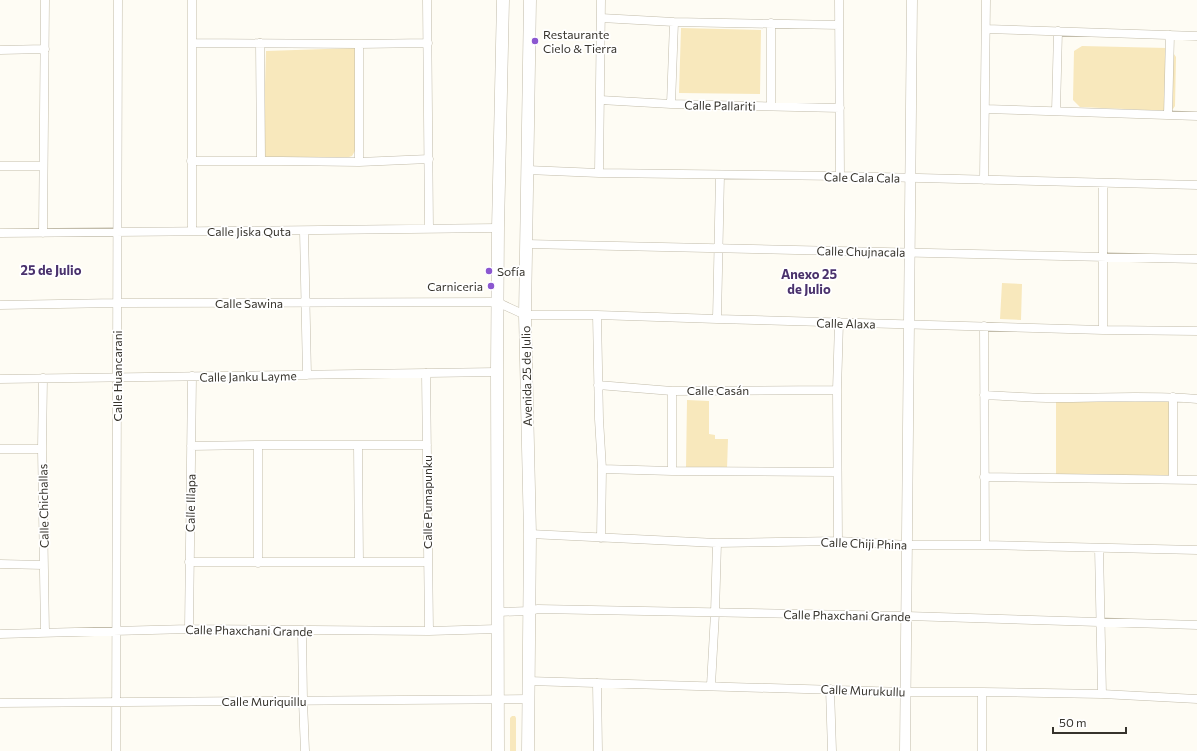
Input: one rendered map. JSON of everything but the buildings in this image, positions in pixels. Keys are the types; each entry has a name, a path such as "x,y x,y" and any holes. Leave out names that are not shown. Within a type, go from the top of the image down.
{"main road":[{"path":"498,751 497,302 503,0"},
{"name":"Avenida 25 de Julio","path":"528,751 530,534 525,314 530,0"}],"street":[{"path":"43,233 45,0"},
{"name":"Calle Huancarani","path":"116,751 118,0"},
{"path":"192,0 192,231"},
{"path":"427,0 429,229"},
{"path":"599,172 601,0"},
{"path":"839,0 840,176"},
{"path":"905,751 912,0"},
{"path":"984,180 986,0"},
{"path":"601,18 674,22 839,25"},
{"path":"671,104 674,22"},
{"path":"771,23 771,106"},
{"path":"986,29 1197,36"},
{"path":"1056,111 1058,31"},
{"path":"1168,115 1170,35"},
{"path":"192,43 428,43"},
{"path":"260,44 261,161"},
{"path":"358,44 359,162"},
{"path":"0,50 45,49"},
{"name":"Calle Pallariti","path":"600,100 671,104 840,108"},
{"path":"985,109 1197,116"},
{"path":"191,161 359,162 429,159"},
{"path":"0,166 43,166"},
{"name":"Cale Cala Cala","path":"527,170 1197,185"},
{"path":"717,319 720,175"},
{"path":"1103,183 1103,330"},
{"name":"Calle Jiska Quta","path":"0,233 498,228"},
{"path":"304,231 307,375"},
{"name":"Calle Chujnacala","path":"526,244 1197,259"},
{"name":"Calle Sawina","path":"0,305 117,303 497,302"},
{"name":"Calle Alaxa","path":"497,302 525,314 1103,330 1197,330"},
{"path":"597,315 598,419 602,469 601,538"},
{"path":"838,540 837,390 839,322"},
{"path":"984,326 985,545"},
{"name":"Calle Janku Layme","path":"0,379 497,372"},
{"name":"Calle Pumapunku","path":"426,373 429,631"},
{"name":"Calle Illapa","path":"189,629 192,376"},
{"name":"Calle Chichallas","path":"43,378 42,449 45,633"},
{"name":"Calle Casán","path":"598,385 672,390 837,390"},
{"path":"672,390 672,471"},
{"path":"984,395 1052,398 1173,397 1197,399"},
{"path":"1173,397 1173,479"},
{"path":"258,445 258,563"},
{"path":"358,445 359,562"},
{"path":"191,446 427,445"},
{"path":"0,449 42,449"},
{"path":"602,469 838,472"},
{"path":"984,477 1197,480"},
{"name":"Calle Chiji Phina","path":"530,534 717,543 838,540 908,545 985,545 1197,550"},
{"path":"711,685 717,543"},
{"path":"1099,548 1102,694"},
{"path":"189,562 427,562"},
{"path":"0,564 43,565"},
{"name":"Calle Phaxchani Grande","path":"498,612 529,611 538,609 907,616 1197,625"},
{"name":"Calle Phaxchani Grande","path":"0,634 189,629 429,631 497,629"},
{"path":"302,630 305,751"},
{"name":"Calle Murukullu","path":"528,681 711,685 906,692 1102,694 1197,699"},
{"path":"598,683 598,751"},
{"path":"830,689 832,751"},
{"path":"982,692 982,751"},
{"name":"Calle Muriquillu","path":"0,703 529,700"}],"shaded area":[{"path":"681,28 761,30 760,94 679,93"},
{"path":"1082,46 1167,48 1172,51 1176,57 1175,106 1173,109 1170,111 1080,107 1073,100 1074,51"},
{"path":"355,48 355,151 352,156 267,158 263,154 266,51"},
{"path":"1002,283 1022,284 1021,320 1000,319"},
{"path":"687,400 709,401 709,434 715,435 715,439 728,439 727,469 686,468"},
{"path":"1056,402 1169,402 1169,476 1056,475"},
{"path":"515,716 516,718 516,751 510,751 510,718"}],"place":[{"name":"Restaurante Cielo & Tierra","path":"535,41"},
{"name":"Sofía","path":"489,271"},
{"name":"Carniceria","path":"491,286"}],"district":[{"name":"25 de Julio","path":"51,270"},
{"name":"Anexo 25 de Julio","path":"809,282"}]}
